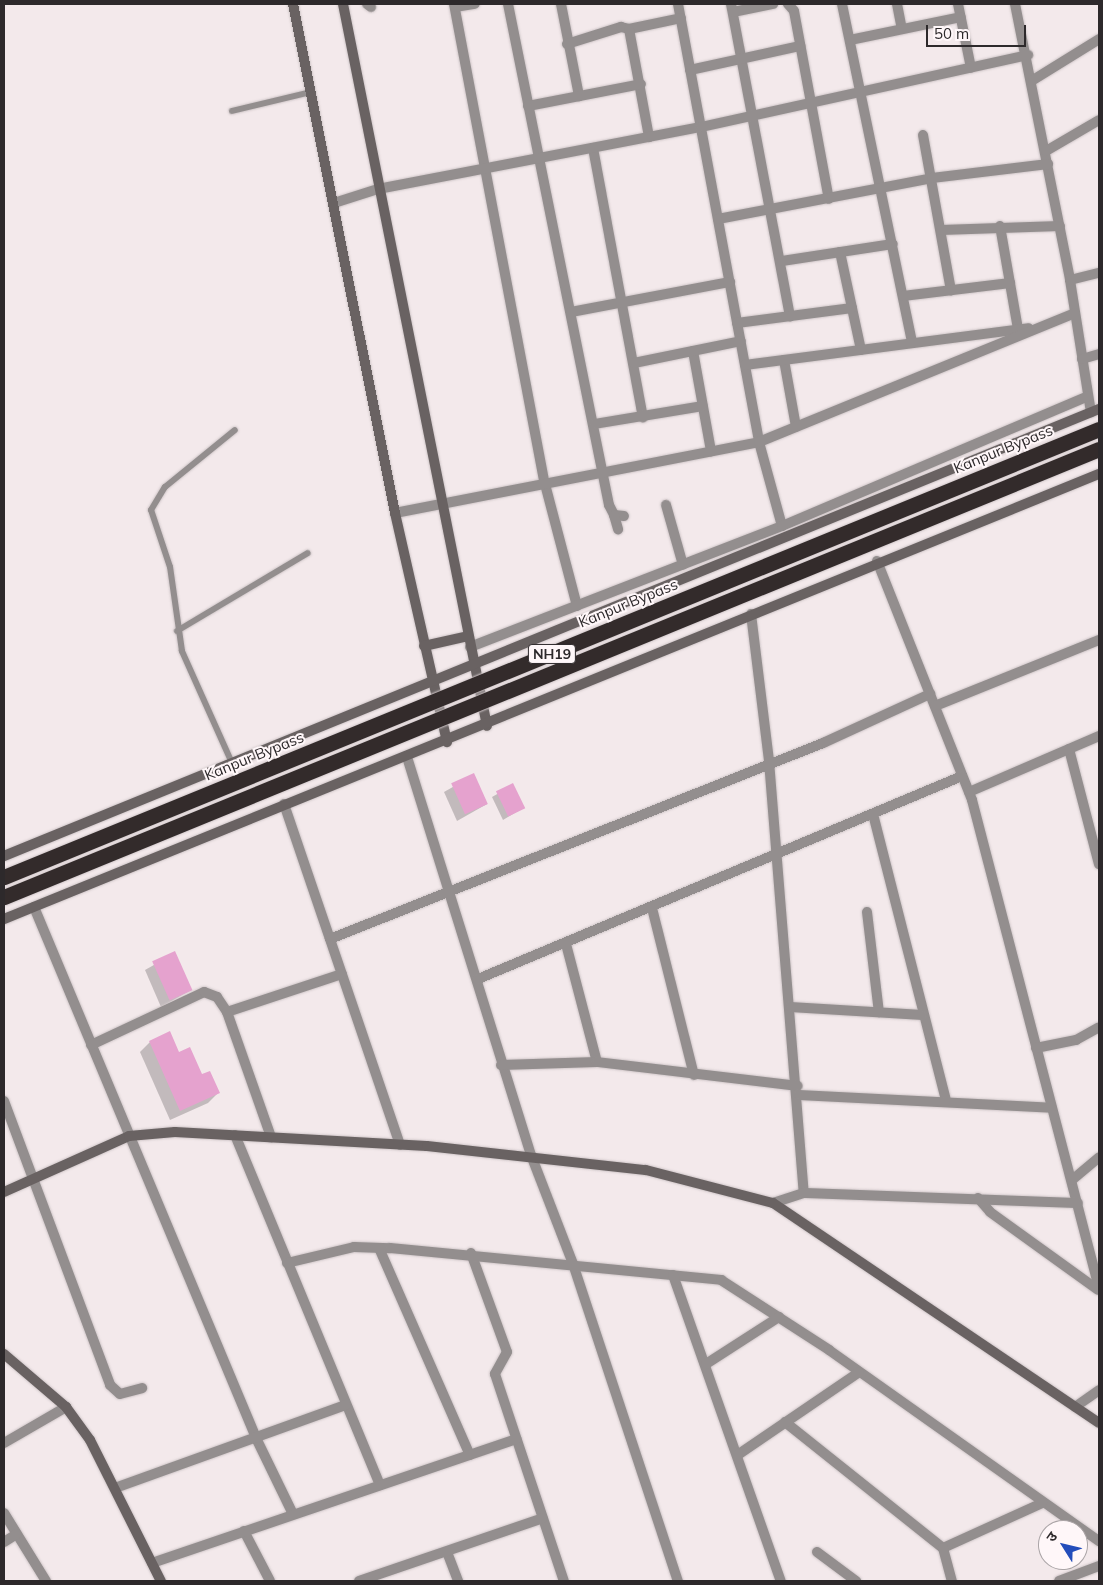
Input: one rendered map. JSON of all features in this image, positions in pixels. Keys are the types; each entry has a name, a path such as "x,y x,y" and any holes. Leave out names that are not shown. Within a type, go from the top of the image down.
{"highway":[{"name":"Kanpur Bypass","path":"4,876 1099,428"},
{"name":"NH19","path":"4,897 1099,449"}],"street":[{"path":"294,4 394,513 432,684 447,742"},
{"path":"344,4 378,189 487,726"},
{"path":"476,4 455,6 545,484 577,606"},
{"path":"508,4 538,158 594,424 605,473 619,515 618,530"},
{"path":"561,4 567,44 579,96"},
{"path":"678,4 759,442 782,526"},
{"path":"773,4 732,8 782,261 790,316"},
{"path":"788,4 800,46 829,199"},
{"path":"842,4 862,92 912,343"},
{"path":"897,4 902,29"},
{"path":"958,4 971,68"},
{"path":"4,856 474,667 1095,410 1088,396 1070,280 1033,80 1015,4"},
{"path":"850,40 961,17"},
{"path":"567,44 621,27 628,29 680,18"},
{"path":"628,29 641,84 649,137"},
{"path":"1033,80 1099,39"},
{"path":"690,70 800,46"},
{"path":"334,203 378,189 701,127 1028,55"},
{"path":"528,106 641,84"},
{"path":"1046,151 1099,120"},
{"path":"923,135 951,290"},
{"path":"593,148 644,416"},
{"path":"718,219 882,190 932,178 1048,164"},
{"path":"941,230 1000,226 1060,226"},
{"path":"1000,226 1018,329"},
{"path":"782,261 892,244"},
{"path":"840,252 861,350"},
{"path":"1070,280 1099,273"},
{"path":"571,312 730,282"},
{"path":"903,296 1010,283"},
{"path":"737,323 852,308"},
{"path":"394,513 759,442 1075,313"},
{"path":"745,365 1045,326"},
{"path":"634,363 740,341"},
{"path":"693,351 711,451"},
{"path":"1082,359 1099,354"},
{"path":"784,360 796,427"},
{"path":"470,647 782,526 1088,396"},
{"path":"594,424 703,406"},
{"path":"4,920 284,804 487,726 877,561 1099,474"},
{"path":"666,505 683,565"},
{"path":"877,561 969,792 1072,1180 1099,1290"},
{"path":"752,614 769,761 776,856 799,1091 804,1193"},
{"path":"424,646 468,636"},
{"path":"935,706 1099,640"},
{"path":"330,939 452,894 930,694"},
{"path":"969,792 1099,736"},
{"path":"1068,749 1099,864"},
{"path":"407,757 452,894 501,1064 530,1155 573,1264 678,1581"},
{"path":"478,979 776,856 962,776"},
{"path":"284,804 400,1145"},
{"path":"874,814 922,1015 946,1101"},
{"path":"34,907 257,1440 293,1514"},
{"path":"652,908 694,1074"},
{"path":"866,912 879,1012"},
{"path":"566,944 597,1062"},
{"path":"227,1012 342,974"},
{"path":"91,1045 204,992 216,997 227,1012 271,1137"},
{"path":"791,1007 922,1015"},
{"path":"1036,1048 1076,1040 1099,1027"},
{"path":"501,1064 597,1062 694,1074 799,1091 1052,1108"},
{"path":"4,1101 110,1385 120,1394 142,1388"},
{"path":"4,1192 130,1136 175,1132 400,1145 530,1155 646,1170 773,1203 1099,1423"},
{"path":"235,1135 380,1485"},
{"path":"1072,1180 1099,1157"},
{"path":"773,1203 804,1193 1078,1203"},
{"path":"978,1198 990,1212 1099,1290"},
{"path":"287,1263 354,1247 471,1253 721,1280 779,1317 1042,1503 1099,1541"},
{"path":"379,1248 470,1455"},
{"path":"471,1253 507,1352 495,1374 564,1581"},
{"path":"673,1276 739,1454 781,1581"},
{"path":"706,1364 779,1317"},
{"path":"4,1354 66,1407 115,1488 161,1581"},
{"path":"739,1454 858,1372"},
{"path":"1075,1407 1099,1390"},
{"path":"115,1488 257,1440 346,1405"},
{"path":"4,1443 66,1407"},
{"path":"785,1422 943,1548 952,1581"},
{"path":"152,1562 517,1439"},
{"path":"943,1548 1042,1503"},
{"path":"4,1513 46,1581"},
{"path":"359,1581 380,1578 543,1518"},
{"path":"244,1531 270,1581"},
{"path":"4,1542 17,1534"},
{"path":"447,1552 458,1581"},
{"path":"817,1552 856,1581"},
{"path":"1059,1581 1099,1566"}],"lane":[{"path":"232,110 311,92"},
{"path":"232,763 177,631 170,567 151,510 165,487 235,430"},
{"path":"177,631 308,553"}],"building":[{"path":"474,773 488,804 465,814 451,783"},
{"path":"513,783 525,808 508,816 496,791"},
{"path":"175,951 192,990 170,1000 152,961"},
{"path":"170,1031 179,1052 190,1047 202,1074 210,1071 220,1093 180,1111 149,1041"}]}
